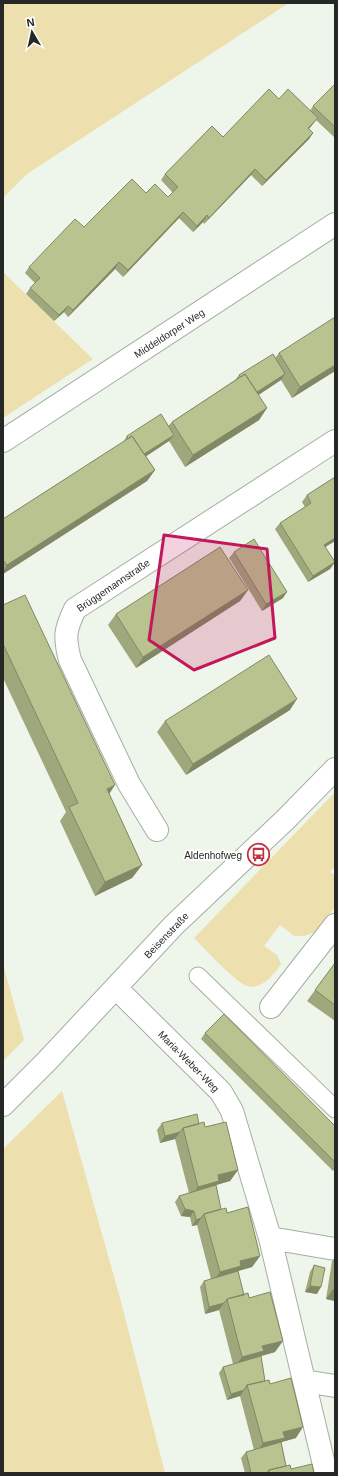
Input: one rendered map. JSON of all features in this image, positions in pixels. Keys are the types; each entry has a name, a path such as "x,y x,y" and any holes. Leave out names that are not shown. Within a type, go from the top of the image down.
{"street":[{"name":"Middeldorper Weg","path":"3,441 335,224"},
{"name":"Brüggemannstraße","path":"157,830 129,784 70,660 66,644 67,625 75,609 335,441"},
{"name":"Beisenstraße","path":"3,1105 47,1061 174,925 285,820 335,769"},
{"path":"271,1007 335,925"},
{"name":"Maria-Weber-Weg","path":"116,988 221,1092 232,1112 270,1238 326,1473"},
{"path":"270,1238 335,1249"},
{"path":"304,1381 335,1386"}],"lane":[{"path":"198,976 335,1109"},
{"path":"254,1030 271,1007"}],"highlighted area":[{"path":"164,535 267,549 275,638 194,670 149,640"}],"shaded area":[{"path":"3,3 289,3 27,174 3,198"},
{"path":"3,272 93,359 3,418"},
{"path":"335,792 335,866 330,872 335,875 335,907 317,931 305,936 294,936 280,925 264,946 277,955 281,964 267,981 257,986 247,986 228,972 194,938"},
{"path":"3,964 24,1040 3,1061"},
{"path":"62,1091 120,1298 165,1473 3,1473 3,1149"}],"building":[{"path":"335,84 335,127 313,106"},
{"path":"269,89 279,99 288,89 318,118 308,128 313,133 266,180 255,169 209,218 207,215 197,226 183,212 128,270 119,262 73,310 68,306 59,315 30,288 40,278 29,267 75,219 84,227 132,179 146,193 155,184 168,197 178,187 165,174 212,126 223,137"},
{"path":"335,317 335,365 300,387 279,353"},
{"path":"273,354 285,374 257,392 245,374 241,377 239,375"},
{"path":"245,374 267,408 193,455 172,422"},
{"path":"161,414 174,435 144,454 132,436 128,439 127,436"},
{"path":"132,436 155,470 7,565 3,560 3,519"},
{"path":"335,477 335,538 324,545 335,562 313,576 280,523 311,503 307,495"},
{"path":"254,539 287,592 266,604 234,552"},
{"path":"220,547 248,590 143,657 116,614"},
{"path":"25,595 115,785 107,789 142,865 105,882 69,807 78,803 3,644 3,605"},
{"path":"269,655 297,699 193,764 165,721"},
{"path":"335,963 335,1005 315,990"},
{"path":"224,1014 335,1126 335,1162 205,1033"},
{"path":"197,1114 199,1124 183,1128 180,1132 165,1136 162,1123"},
{"path":"204,1122 205,1127 226,1122 238,1170 218,1175 219,1181 198,1187 183,1128"},
{"path":"216,1185 221,1209 204,1214 201,1218 196,1220 194,1211 185,1209 179,1196"},
{"path":"248,1207 260,1256 240,1261 241,1266 220,1272 204,1214 226,1208 227,1213"},
{"path":"314,1265 325,1268 321,1287 310,1286"},
{"path":"238,1271 244,1295 227,1299 224,1303 209,1307 204,1281"},
{"path":"270,1292 283,1341 262,1346 264,1351 242,1357 227,1299 248,1293 249,1298"},
{"path":"261,1356 265,1381 247,1385 244,1390 231,1394 223,1367"},
{"path":"291,1378 303,1427 283,1432 285,1438 263,1443 247,1385 269,1380 270,1384"},
{"path":"281,1442 286,1466 269,1470 267,1473 251,1473 246,1452"},
{"path":"312,1464 314,1473 269,1473 269,1470 290,1465 291,1469"}],"place":[{"name":"Aldenhofweg","path":"258,855"}]}
